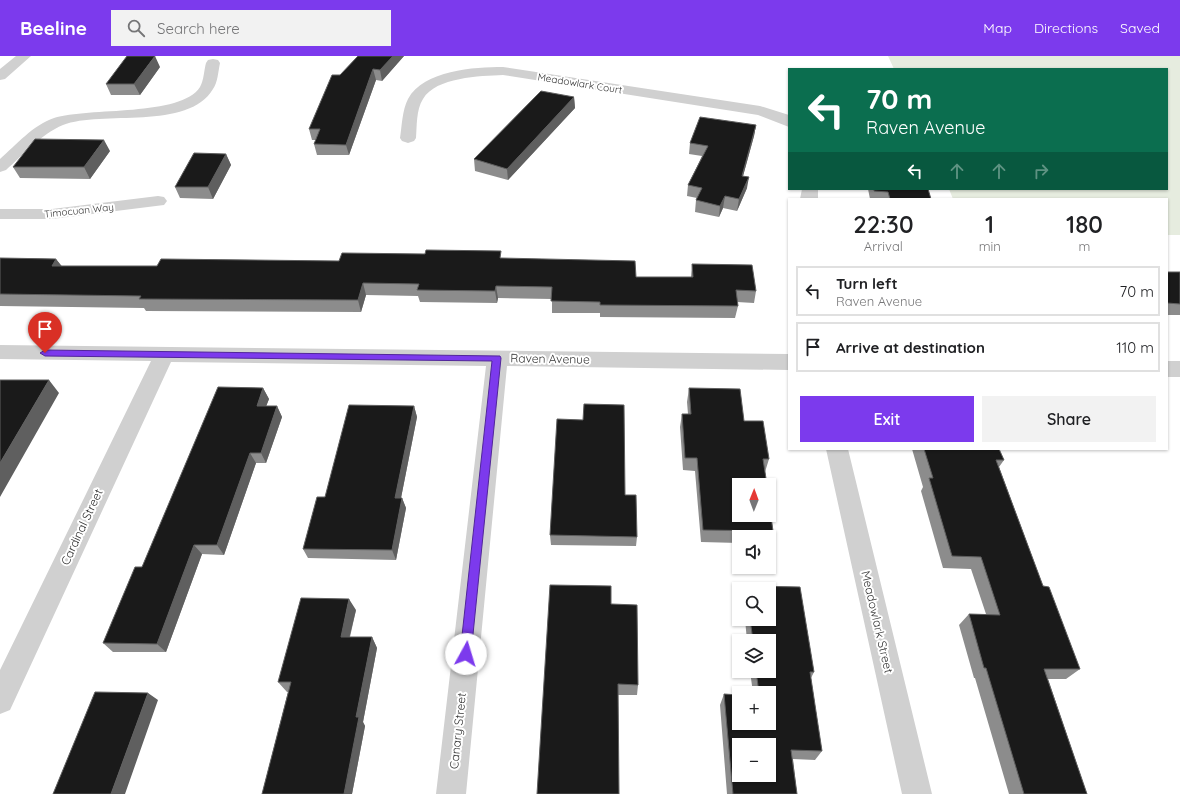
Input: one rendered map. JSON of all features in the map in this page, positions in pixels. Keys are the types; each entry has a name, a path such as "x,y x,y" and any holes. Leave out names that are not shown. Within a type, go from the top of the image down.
{"street":[{"path":"0,76 24,56"},
{"path":"0,167 46,129 58,122 80,118 163,111 181,106 202,95 207,88 212,63"},
{"name":"Meadowlark Court","path":"408,138 414,106 418,95 428,87 444,79 461,74 484,71 511,72 760,111 783,118 788,121"},
{"name":"Timocuan Way","path":"0,214 52,214 158,201"},
{"name":"Raven Avenue","path":"0,352 788,362"},
{"name":"Cardinal Street","path":"0,700 164,355"},
{"name":"Canary Street","path":"451,794 497,358"},
{"path":"1168,369 1180,369"},
{"name":"Meadowlark Street","path":"837,450 917,794"}],"shaded area":[{"path":"888,56 1180,56 1180,235 1168,235 1168,198 953,198 949,190 1168,190 1168,68 894,68"}],"building":[{"path":"127,56 155,56 134,84 106,84"},
{"path":"358,56 393,56 380,70 373,69 346,145 314,144 320,129 309,129 332,75 340,75"},
{"path":"541,91 574,97 507,169 474,159"},
{"path":"700,117 756,125 742,176 749,177 739,199 725,196 720,206 696,200 702,188 688,185 708,146 690,143"},
{"path":"35,139 104,140 84,167 13,167"},
{"path":"194,153 226,154 208,187 175,187"},
{"path":"928,190 931,198 890,198 888,192 874,191"},
{"path":"426,250 501,251 500,258 635,261 636,277 693,277 692,264 752,265 756,291 736,290 738,306 600,305 600,302 551,301 552,287 496,286 495,291 417,290 419,284 363,283 358,300 139,299 141,296 0,294 0,258 56,259 52,266 157,266 161,259 339,261 342,253 425,254"},
{"path":"1168,272 1180,272 1180,304 1168,303"},
{"path":"0,380 49,380 0,463"},
{"path":"218,387 263,388 257,406 277,406 261,453 250,453 217,545 194,545 157,644 103,643 135,567 142,567"},
{"path":"689,388 740,389 744,421 763,421 769,459 763,459 766,478 732,478 732,522 772,522 773,530 703,530 697,458 685,458 682,414 691,414"},
{"path":"584,404 624,405 625,495 636,495 637,537 550,535 557,419 583,420"},
{"path":"349,405 414,406 395,498 402,498 392,550 303,549 317,497 325,497"},
{"path":"924,450 999,450 1004,460 996,460 1043,586 1049,587 1080,669 1044,669 1087,794 1024,794 986,668 984,668 969,614 1000,615 981,557 952,556 929,478 933,478"},
{"path":"550,585 611,586 611,604 637,605 638,685 618,684 619,794 537,794"},
{"path":"776,587 800,587 814,672 810,672 822,751 791,750 797,794 733,794 724,694 732,695 732,730 776,730 776,686 758,686 757,678 776,678 776,634 752,634 751,626 776,626"},
{"path":"301,598 349,599 341,637 372,637 356,717 359,717 344,794 262,794 291,682 278,682"},
{"path":"95,692 148,693 111,794 53,794"}],"route":[{"path":"45,353 497,358 466,654"}]}
